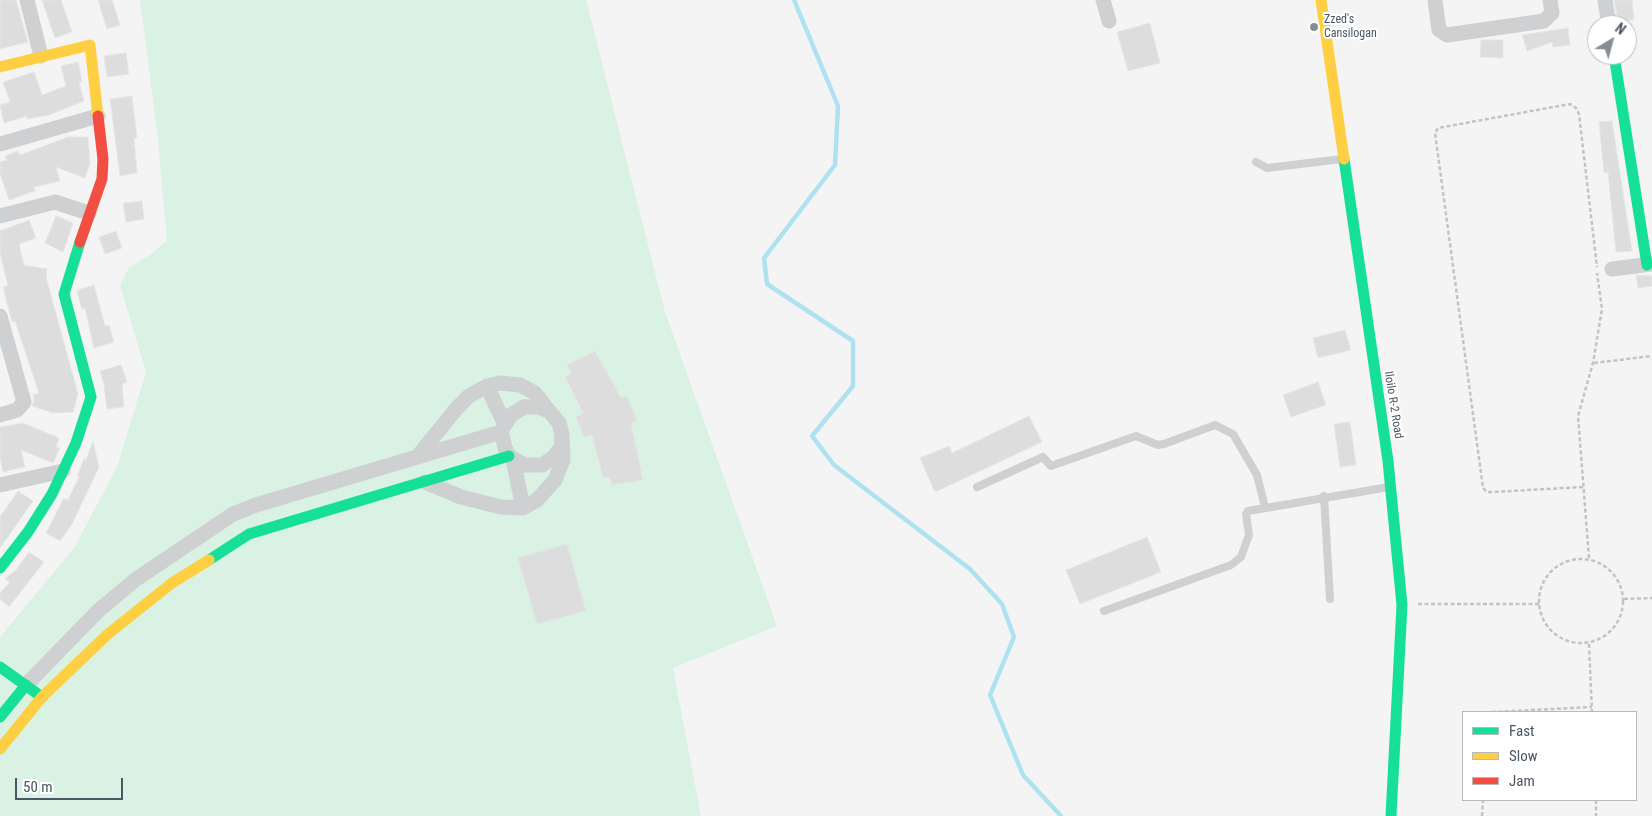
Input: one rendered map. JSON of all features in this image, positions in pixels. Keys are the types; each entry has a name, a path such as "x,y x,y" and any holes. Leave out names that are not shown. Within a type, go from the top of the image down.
{"street":[{"path":"27,0 41,56"},
{"path":"1103,0 1109,21"},
{"name":"Iloilo R-2 Road","path":"1321,0 1342,158 1391,487 1402,605 1391,816"},
{"path":"1435,0 1439,30 1447,35 1544,21 1552,13 1550,0"},
{"path":"1605,0 1607,15"},
{"path":"0,67 90,45 103,159 102,179 68,275 64,294 92,392 76,442 52,494 28,532 0,568"},
{"path":"1612,269 1649,264 1616,65"},
{"path":"0,144 98,116"},
{"path":"0,216 55,202 90,213"},
{"path":"0,316 24,402 17,410 0,415"},
{"path":"418,456 469,396 487,386 500,383 520,385 535,393 559,423 562,434 564,460 555,480 537,500 522,508 501,507 461,497 425,482"},
{"path":"487,386 503,429 522,508"},
{"path":"0,717 26,685 98,611 134,580 233,514 256,504 503,429 511,415 524,407 538,407 549,412"},
{"path":"0,749 42,697 108,634 172,583 249,534 511,457 524,465 542,465 554,457 561,447 562,434"},
{"path":"0,485 63,471"},
{"path":"365,472 373,497"},
{"path":"0,667 42,697"}],"lane":[{"path":"1256,162 1267,168 1342,158"},
{"path":"977,487 1043,457 1051,466 1136,436 1158,445 1215,425 1234,434 1257,476 1265,507"},
{"path":"1104,611 1231,565 1241,557 1249,535 1246,514 1248,510 1324,496 1391,487"},
{"path":"1324,496 1330,599"}],"path":[{"path":"1583,487 1492,492 1487,492 1483,488 1435,133 1438,128 1570,104 1576,108 1579,114 1602,309 1593,363 1578,416 1583,487 1588,558"},
{"path":"1593,363 1652,356"},
{"path":"1588,558 1598,561 1615,574 1624,599 1624,610 1613,631 1589,644 1570,643 1551,632 1539,611 1538,594 1548,572 1565,561 1588,558"},
{"path":"1624,599 1652,598"},
{"path":"1425,604 1539,604"},
{"path":"1589,644 1592,711"},
{"path":"1512,711 1592,707"},
{"path":"1482,816 1483,801"},
{"path":"1596,801 1596,816"}],"green space":[{"path":"140,0 586,0 665,312 777,626 673,668 701,816 0,816 0,637 74,548 117,467 146,372 120,285 129,267 150,255 167,240 157,131"}],"building":[{"path":"0,0 16,0 28,42 0,49"},
{"path":"42,0 61,0 72,32 55,38"},
{"path":"98,0 112,0 120,25 107,29"},
{"path":"1614,0 1632,0 1634,15 1617,15"},
{"path":"1150,23 1160,63 1128,71 1117,32"},
{"path":"1568,28 1570,45 1553,47 1552,42 1527,51 1522,35"},
{"path":"1481,40 1503,40 1503,58 1480,57"},
{"path":"126,53 129,74 107,77 104,56"},
{"path":"78,62 82,81 79,82 84,101 49,115 27,119 27,116 4,123 0,105 10,102 3,82 34,72 42,95 66,86 61,66"},
{"path":"132,96 137,138 134,138 137,173 120,176 110,99"},
{"path":"1612,121 1632,251 1616,252 1608,172 1604,173 1599,122"},
{"path":"68,137 88,137 90,164 85,178 56,167 60,181 34,187 35,191 9,200 0,174 0,162 7,160 5,156 18,151 20,155"},
{"path":"142,201 144,219 126,222 123,203"},
{"path":"56,216 73,223 63,252 45,243"},
{"path":"29,220 36,238 19,244 24,265 47,269 46,277 78,394 73,412 53,413 32,406 33,395 39,393 15,321 12,322 3,287 8,286 0,253 0,231"},
{"path":"116,231 122,248 105,254 99,237"},
{"path":"1636,275 1652,276 1652,286 1638,288"},
{"path":"94,285 105,326 109,325 114,342 94,348 85,308 82,309 77,292"},
{"path":"1345,330 1351,350 1318,358 1313,338"},
{"path":"595,351 621,398 627,396 637,421 631,423 643,480 612,485 610,477 603,478 592,435 584,437 576,417 583,413 565,377 572,373 567,365"},
{"path":"121,365 127,382 122,384 124,407 107,409 100,371"},
{"path":"1318,382 1326,405 1291,417 1283,395"},
{"path":"1029,416 1042,442 935,492 920,458 949,446 952,453"},
{"path":"1350,422 1356,465 1340,467 1334,424"},
{"path":"23,423 59,438 56,447 60,448 53,463 21,450 25,467 3,472 0,457 0,427"},
{"path":"93,441 99,467 72,524 60,541 46,533 64,498 68,500"},
{"path":"18,491 33,501 0,548 0,517"},
{"path":"1147,537 1161,572 1080,604 1066,570"},
{"path":"567,544 586,611 537,624 518,558"},
{"path":"29,552 44,562 9,607 0,599 0,593 10,582 5,579 16,570"}],"waterway":[{"path":"794,0 838,106 835,165 764,258 767,284 853,341 853,386 812,436 834,465 970,569 1002,604 1014,637 990,695 1023,775 1061,816"}],"traffic: fast":[{"path":"1616,65 1647,265"},
{"path":"1344,159 1388,461 1402,605 1391,816"},
{"path":"0,568 28,532 52,494 76,443 91,397 64,294 80,242"},
{"path":"209,560 249,534 509,456"},
{"path":"0,667 42,697"},
{"path":"0,717 26,685"}],"traffic: slow":[{"path":"1321,0 1344,159"},
{"path":"0,67 90,45 98,116"},
{"path":"0,749 42,697 108,634 172,583 209,560"}],"traffic: jam":[{"path":"80,242 102,179 103,159 98,116"}],"place":[{"name":"Zzed's Cansilogan","path":"1314,27"}]}
